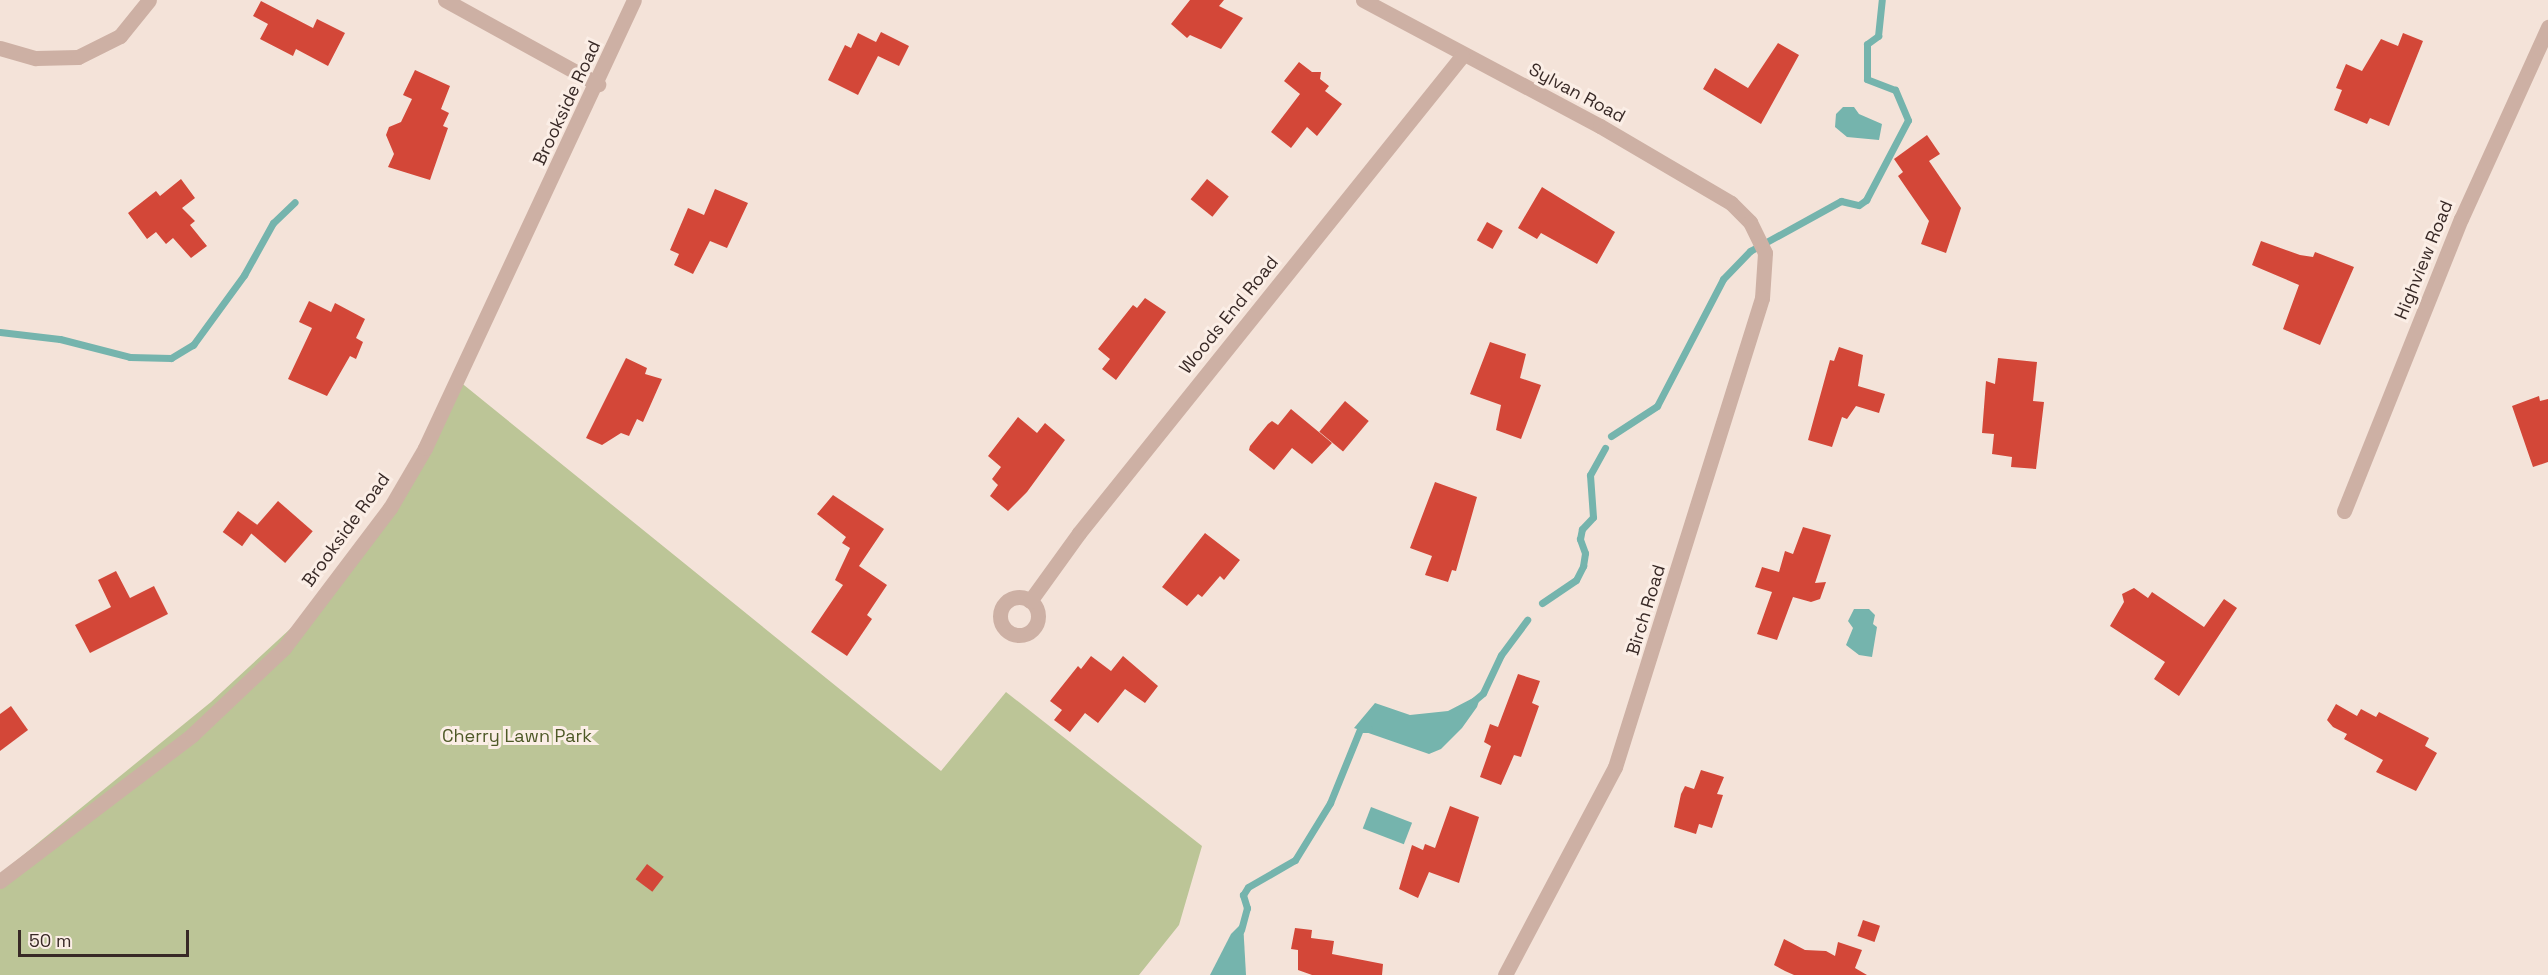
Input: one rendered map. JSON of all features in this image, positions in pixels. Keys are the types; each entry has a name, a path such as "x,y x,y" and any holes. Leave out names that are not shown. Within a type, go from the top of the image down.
{"street":[{"path":"0,48 36,58 78,57 120,36 149,0"},
{"path":"445,0 598,84"},
{"name":"Brookside Road","path":"0,881 192,735 284,648 390,508 425,448 598,84 634,0"},
{"name":"Sylvan Road","path":"1362,0 1462,56 1600,126 1695,181 1731,203 1760,238"},
{"name":"Highview Road","path":"2344,511 2462,219 2548,27"},
{"name":"Woods End Road","path":"1030,601 1079,533 1462,56"},
{"name":"Birch Road","path":"1505,975 1615,767 1762,298 1765,253 1760,238"}],"green space":[{"name":"Cherry Lawn Park","path":"459,381 941,771 1006,692 1202,846 1179,925 1139,975 0,975 0,874 211,702 315,606 420,456"}],"water":[{"path":"1843,107 1854,107 1859,114 1882,124 1879,140 1847,137 1835,127 1836,114"},
{"path":"1854,609 1869,609 1875,615 1873,624 1877,627 1872,657 1859,655 1846,645 1853,628 1848,621"},
{"path":"1475,697 1479,701 1477,707 1462,728 1441,749 1429,754 1354,728 1375,703 1410,715 1448,711"},
{"path":"1371,807 1412,823 1404,844 1363,828"},
{"path":"1243,922 1246,975 1210,975 1231,934"}],"building":[{"path":"1190,0 1224,0 1219,6 1243,18 1221,49 1190,35 1187,38 1171,24"},
{"path":"261,1 313,28 317,19 345,33 328,66 296,49 293,56 260,39 268,24 253,16"},
{"path":"881,32 909,46 899,66 878,56 858,95 828,80 845,45 851,48 858,33 876,42"},
{"path":"2403,33 2423,41 2389,126 2370,118 2367,124 2334,110 2342,90 2336,88 2346,64 2362,71 2381,39 2398,46"},
{"path":"1778,43 1799,55 1761,124 1703,89 1715,68 1748,88"},
{"path":"1299,62 1312,72 1321,72 1320,79 1329,86 1325,91 1342,104 1317,136 1307,127 1291,148 1271,132 1300,94 1284,81"},
{"path":"415,70 450,86 441,109 449,113 443,126 448,128 430,180 388,167 394,154 386,135 389,127 401,122 412,99 403,95"},
{"path":"1927,135 1940,154 1929,161 1961,208 1946,253 1921,244 1929,221 1898,176 1903,172 1894,159"},
{"path":"181,179 195,198 182,208 195,221 190,225 207,246 191,258 173,238 166,244 156,232 147,239 128,213 156,191 160,196"},
{"path":"1207,179 1229,197 1212,217 1191,199"},
{"path":"1542,187 1615,232 1597,264 1541,233 1537,239 1518,228"},
{"path":"715,189 748,203 727,248 710,241 693,274 674,265 679,254 670,250 688,208 704,215"},
{"path":"1487,222 1503,231 1493,249 1477,240"},
{"path":"2261,241 2300,255 2313,257 2315,252 2354,267 2320,345 2283,329 2299,285 2252,265"},
{"path":"1145,298 1166,312 1116,380 1102,369 1110,359 1098,349 1133,305 1137,308"},
{"path":"309,301 331,312 335,303 365,319 356,338 363,342 356,359 350,356 327,396 288,379 312,328 299,322"},
{"path":"1490,342 1526,354 1520,378 1541,385 1521,439 1496,430 1501,405 1470,394"},
{"path":"1839,347 1863,355 1858,386 1885,394 1879,413 1856,406 1847,419 1842,417 1832,447 1808,440 1830,360 1834,361"},
{"path":"626,358 647,368 645,374 662,379 643,422 637,419 629,436 621,433 602,445 586,438"},
{"path":"1998,358 2037,362 2033,401 2044,402 2036,469 2011,467 2012,457 1992,454 1994,434 1982,433 1986,381 1995,384"},
{"path":"2539,396 2540,401 2548,399 2548,462 2533,467 2512,406"},
{"path":"1345,401 1369,421 1343,452 1319,432"},
{"path":"1291,409 1332,443 1312,464 1292,448 1274,470 1249,450 1250,446 1268,424 1272,421 1278,425"},
{"path":"1018,417 1037,433 1045,423 1065,440 1027,492 1008,511 990,496 998,485 992,479 1001,467 988,456"},
{"path":"1435,482 1477,497 1456,571 1452,570 1448,582 1425,575 1432,556 1410,548"},
{"path":"833,495 884,529 859,566 887,585 867,615 872,619 847,656 811,632 843,585 835,580 850,548 842,543 846,537 817,514"},
{"path":"278,501 313,531 285,563 250,533"},
{"path":"238,511 257,525 242,546 223,532"},
{"path":"1803,527 1831,535 1815,583 1826,582 1820,599 1811,602 1793,597 1777,640 1757,634 1772,592 1755,587 1762,567 1779,572 1785,551 1793,554"},
{"path":"1205,533 1240,560 1224,580 1220,576 1202,597 1198,594 1187,606 1162,587"},
{"path":"116,571 130,598 154,586 168,614 90,653 75,625 111,607 98,580"},
{"path":"2134,588 2148,598 2152,592 2204,627 2224,599 2237,608 2179,696 2154,679 2165,662 2110,626 2124,602 2122,594"},
{"path":"1091,656 1111,671 1123,656 1158,686 1145,703 1125,689 1098,723 1085,713 1070,732 1054,720 1062,710 1050,701 1078,666 1081,669"},
{"path":"1518,674 1540,681 1532,703 1539,706 1521,757 1514,755 1501,785 1480,777 1491,746 1484,742 1490,724 1498,727"},
{"path":"2336,704 2357,716 2361,709 2376,717 2379,712 2429,738 2425,746 2437,753 2416,791 2376,772 2383,760 2344,739 2347,734 2333,727 2327,720"},
{"path":"11,706 28,730 0,751 0,714"},
{"path":"1701,770 1724,777 1717,794 1723,795 1712,828 1699,824 1696,834 1674,827 1681,794 1685,786 1694,789"},
{"path":"1450,806 1479,817 1459,883 1429,872 1418,898 1399,889 1412,845 1423,850 1425,844 1435,848"},
{"path":"647,864 664,877 652,892 636,879"},
{"path":"1863,920 1880,926 1874,942 1857,936"},
{"path":"1295,928 1312,930 1311,938 1334,941 1332,954 1383,964 1382,975 1312,975 1298,970 1298,950 1291,949"},
{"path":"1784,939 1805,950 1826,951 1835,956 1838,942 1862,950 1855,968 1867,975 1794,975 1774,965"}],"waterway":[{"path":"1611,436 1657,406 1723,279 1750,251 1841,201 1859,205 1866,200 1908,120 1895,90 1867,79 1867,44 1878,36 1882,0"},
{"path":"0,332 60,339 130,357 171,358 193,345 244,275 273,223 295,202"},
{"path":"1542,603 1576,580 1583,566 1585,553 1580,539 1582,529 1593,517 1590,475 1605,448"},
{"path":"1470,704 1483,693 1501,655 1527,620"},
{"path":"1241,930 1247,908 1243,895 1248,887 1295,860 1330,803 1360,729 1369,729"}]}
